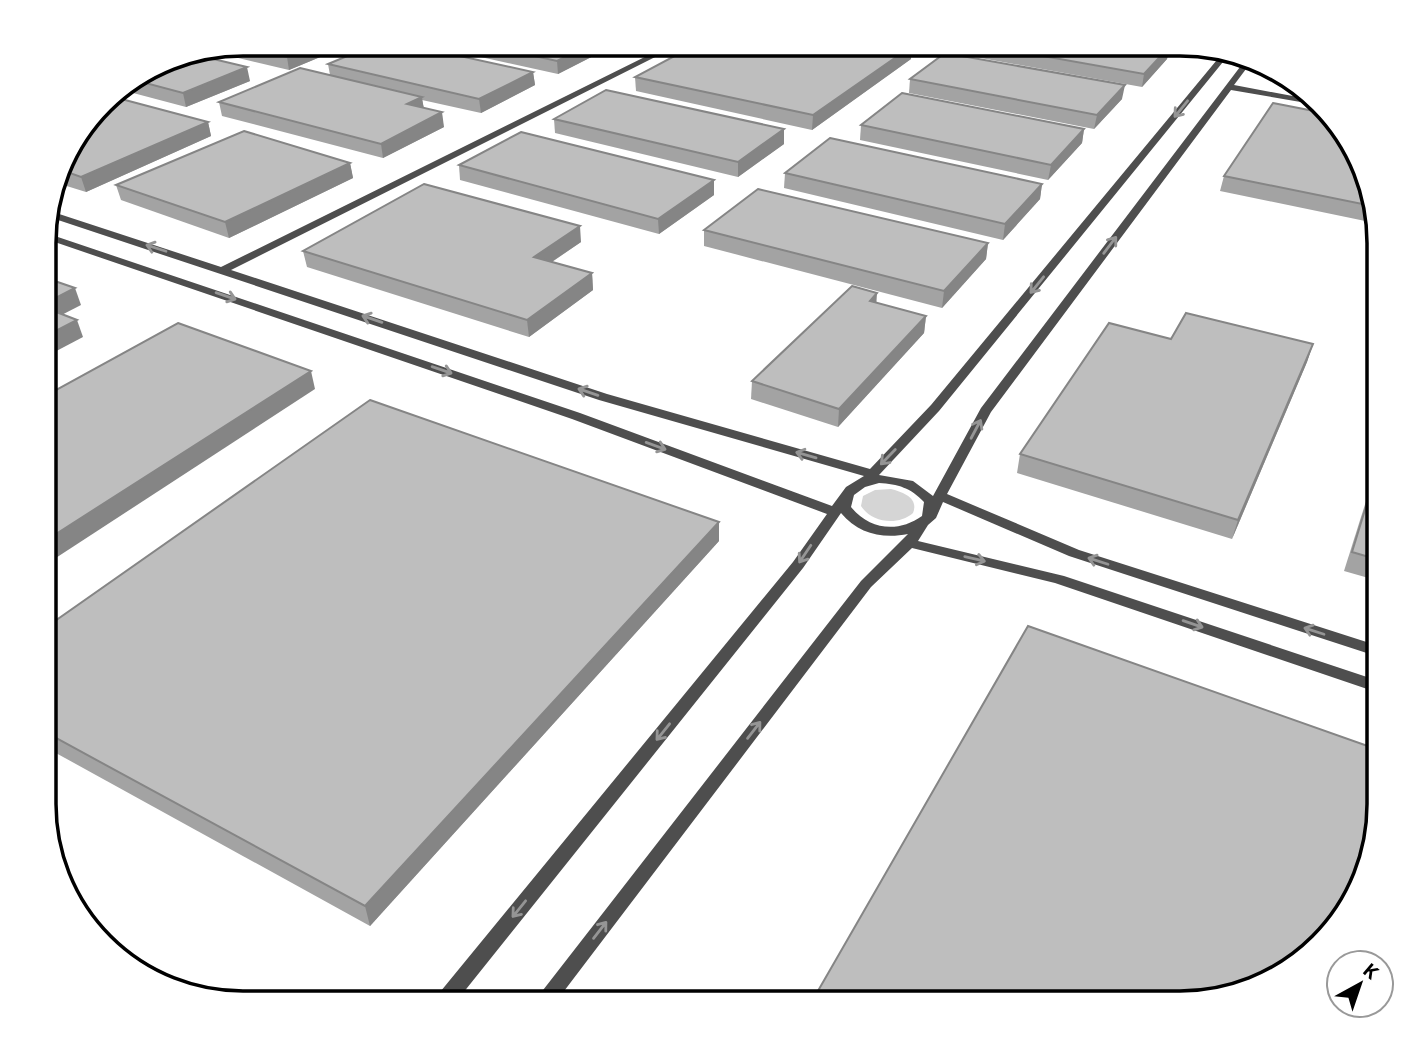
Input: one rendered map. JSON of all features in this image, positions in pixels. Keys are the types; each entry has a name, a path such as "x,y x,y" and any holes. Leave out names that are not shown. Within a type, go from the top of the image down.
{"street":[{"path":"224,270 653,56"},
{"path":"453,991 798,565 839,505 856,485 869,478 935,408 1220,61"},
{"path":"552,991 866,584 909,543 932,510 985,411 1244,67"},
{"path":"1229,87 1301,100"},
{"path":"58,217 603,397 869,478 906,482 926,494 932,510"},
{"path":"56,239 839,505 869,528 897,532 921,525"},
{"path":"940,496 1074,553 1367,648"},
{"path":"909,543 1059,579 1367,683"}],"shaded area":[{"path":"891,489 912,500 913,513 900,520 886,521 872,516 861,506 863,496 875,490"}],"building":[{"path":"347,56 460,56 533,72 479,99 328,64"},
{"path":"534,56 567,56 557,61"},
{"path":"674,56 898,56 813,115 635,77"},
{"path":"941,56 962,56 1125,85 1097,115 910,79"},
{"path":"1043,56 1161,56 1144,74"},
{"path":"213,59 247,67 183,93 146,83 171,70"},
{"path":"300,68 422,97 407,104 442,112 381,144 219,102"},
{"path":"606,90 784,129 738,162 554,119"},
{"path":"902,93 1084,129 1051,165 861,125"},
{"path":"123,100 208,122 81,177 69,173 75,160 95,129"},
{"path":"1273,103 1312,111 1348,160 1362,204 1224,176"},
{"path":"244,131 350,163 225,222 116,185"},
{"path":"521,132 714,180 658,219 459,165"},
{"path":"830,138 1042,184 1005,224 785,173"},
{"path":"424,184 580,226 534,257 592,273 527,320 303,251"},
{"path":"758,189 988,243 944,291 704,230"},
{"path":"56,281 75,288 56,298"},
{"path":"852,286 877,293 870,301 926,316 839,409 752,381"},
{"path":"56,312 77,320 56,331"},
{"path":"1186,313 1313,344 1238,520 1020,454 1109,323 1171,339"},
{"path":"178,323 311,371 56,534 56,390"},
{"path":"370,400 719,522 365,906 56,738 56,620"},
{"path":"1367,503 1367,556 1352,552"},
{"path":"1028,626 1367,746 1367,816 1353,876 1328,918 1303,945 1252,977 1228,985 1180,991 818,991"}]}
